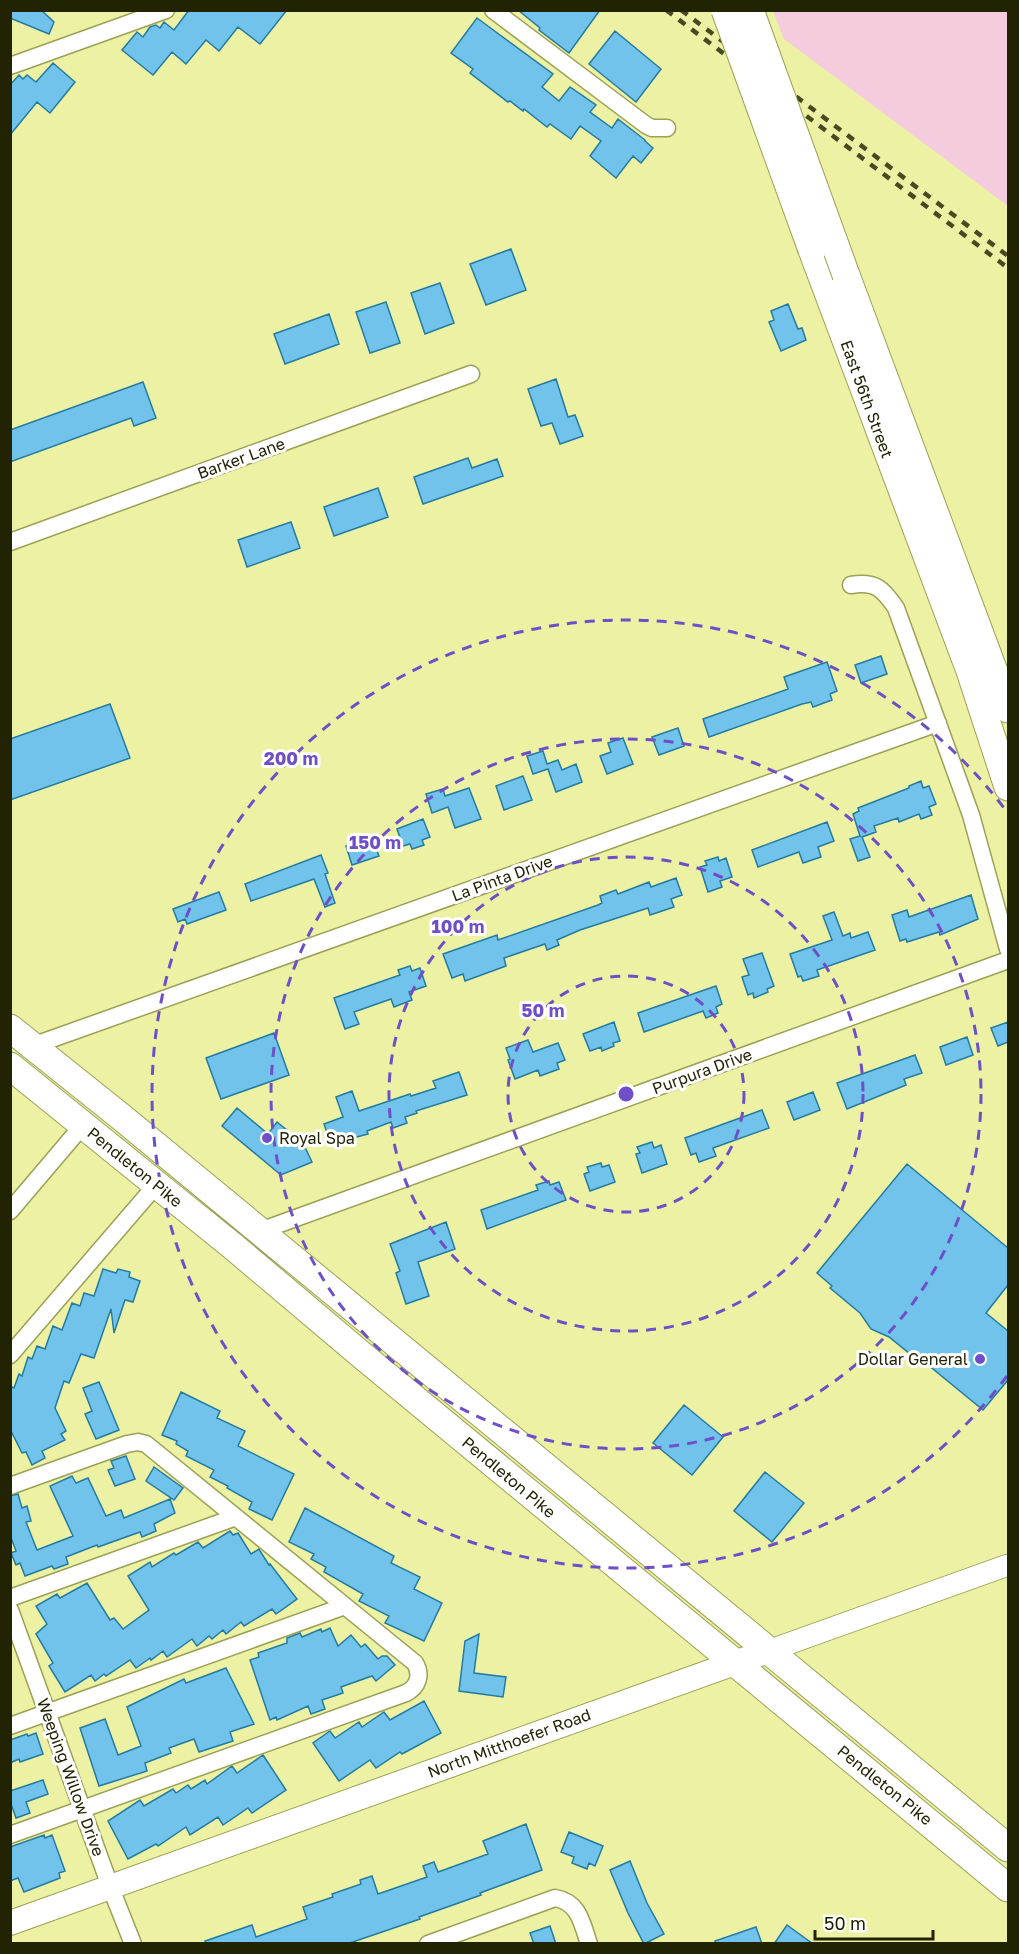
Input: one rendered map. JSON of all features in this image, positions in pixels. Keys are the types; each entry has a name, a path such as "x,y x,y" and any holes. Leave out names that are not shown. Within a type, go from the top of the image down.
{"main road":[{"name":"East 56th Street","path":"725,10 812,250 970,671 1008,787"},
{"name":"East 56th Street","path":"750,10 1008,710"},
{"name":"Pendleton Pike","path":"10,1028 260,1231 1008,1848"},
{"name":"Pendleton Pike","path":"10,1066 157,1184 1008,1888"},
{"name":"North Mitthoefer Road","path":"10,1923 768,1651"}],"street":[{"path":"10,66 166,10"},
{"path":"493,10 646,125 652,128 667,128"},
{"name":"Barker Lane","path":"10,542 471,374"},
{"path":"851,585 862,583 878,587 896,608 980,843 1008,949"},
{"name":"La Pinta Drive","path":"32,1046 938,723"},
{"name":"Purpura Drive","path":"260,1231 1008,960"},
{"path":"10,1211 83,1125"},
{"path":"10,1355 157,1184"},
{"path":"10,1486 127,1444 138,1442 152,1448 417,1666 418,1680 409,1692 10,1835"},
{"path":"10,1598 236,1517"},
{"name":"North Mitthoefer Road","path":"768,1651 1008,1565"},
{"path":"10,1726 345,1606"},
{"name":"Weeping Willow Drive","path":"10,1610 133,1944"},
{"path":"428,1944 552,1899 562,1899 571,1904 579,1915 589,1944"}],"shaded area":[{"path":"773,11 1008,11 1008,206 784,39"}],"building":[{"path":"10,10 41,10 54,22 49,34 10,18"},
{"path":"189,10 287,10 260,44 238,27 219,51 206,40 186,64 172,52 153,75 122,50 137,32 143,37 150,27 156,25 160,28 164,22 174,30"},
{"path":"518,10 600,10 569,53"},
{"path":"477,18 553,74 542,87 559,101 570,87 596,105 590,112 612,128 618,119 645,140 653,148 641,163 633,156 616,178 590,156 601,141 580,126 571,139 550,124 547,127 524,109 523,111 510,101 508,102 470,73 473,69 451,53"},
{"path":"615,31 661,69 636,102 589,64"},
{"path":"53,63 75,82 50,113 37,102 10,135 10,85 19,75 23,79 27,75 36,82"},
{"path":"511,249 526,290 486,305 470,264"},
{"path":"440,283 454,323 425,334 411,293"},
{"path":"386,302 400,343 370,353 356,312"},
{"path":"788,304 798,329 802,328 806,340 781,351 769,322 774,320 771,311"},
{"path":"329,314 339,344 285,364 274,334"},
{"path":"556,379 568,417 575,415 583,436 560,444 552,423 541,426 528,389"},
{"path":"143,382 156,418 134,426 131,418 10,462 10,430"},
{"path":"468,458 472,468 497,459 503,476 423,504 414,477"},
{"path":"378,488 388,517 334,536 324,507"},
{"path":"291,522 300,548 247,567 238,540"},
{"path":"881,656 887,674 861,683 855,665"},
{"path":"827,662 837,691 830,694 832,700 813,707 811,702 802,704 709,737 703,719 788,689 784,677"},
{"path":"110,704 130,758 10,800 10,739"},
{"path":"678,728 684,746 659,755 652,737"},
{"path":"623,738 633,764 607,774 600,756 611,752 608,743"},
{"path":"543,751 547,764 558,760 562,770 576,764 582,782 556,792 548,769 533,774 527,756"},
{"path":"523,776 532,800 504,810 496,786"},
{"path":"921,781 923,788 929,786 936,804 929,807 932,815 921,819 919,814 899,822 898,818 874,826 876,832 862,837 870,857 858,861 850,839 860,836 853,814 859,811 858,808"},
{"path":"469,788 481,819 455,828 448,807 432,813 426,794 443,789 445,796"},
{"path":"423,819 430,837 422,840 424,845 412,849 410,844 403,846 397,829"},
{"path":"827,822 834,841 818,847 821,857 803,863 799,852 758,867 752,850"},
{"path":"372,837 379,856 352,865 346,846"},
{"path":"321,855 335,903 325,907 314,879 251,901 245,884"},
{"path":"718,857 719,861 726,858 732,877 720,881 722,887 708,892 700,867 707,865 705,861"},
{"path":"676,878 682,895 671,899 674,907 650,915 648,908 580,930 557,940 559,945 547,950 545,944 504,958 506,966 465,981 463,974 452,978 443,954 497,935 498,940 598,905 602,903 600,896 616,890 618,894 649,882 651,887"},
{"path":"219,892 226,910 187,924 185,919 178,922 173,909"},
{"path":"971,895 978,919 940,935 939,932 907,942 906,939 900,941 892,915 907,910 909,917"},
{"path":"834,912 843,936 850,933 851,938 868,932 875,950 817,970 819,976 803,981 801,976 798,977 790,954 832,940 823,916"},
{"path":"762,953 774,986 767,989 768,992 754,998 753,993 748,995 742,977 749,975 743,959"},
{"path":"410,966 412,971 420,968 426,986 409,992 412,1000 394,1007 391,999 354,1012 359,1024 345,1029 334,998 400,975 398,970"},
{"path":"716,986 722,1004 716,1007 718,1013 706,1018 703,1011 644,1032 638,1013"},
{"path":"614,1022 620,1041 602,1051 601,1047 590,1051 583,1034"},
{"path":"1008,1022 1008,1042 998,1046 991,1028"},
{"path":"274,1033 289,1075 221,1099 206,1058"},
{"path":"967,1037 973,1055 946,1065 940,1047"},
{"path":"528,1040 533,1052 558,1043 565,1060 557,1063 559,1069 540,1076 538,1070 515,1079 506,1048"},
{"path":"915,1055 922,1073 904,1079 906,1085 847,1109 837,1083"},
{"path":"459,1072 467,1095 416,1111 417,1113 405,1117 407,1123 393,1128 391,1122 367,1131 368,1134 331,1144 324,1124 343,1117 336,1097 352,1091 359,1111 436,1088 433,1081"},
{"path":"813,1092 820,1110 794,1120 787,1102"},
{"name":"Royal Spa","path":"237,1108 268,1134 277,1122 303,1143 312,1162 281,1175 222,1126"},
{"path":"762,1110 769,1128 713,1148 716,1156 699,1162 696,1153 691,1155 685,1138"},
{"path":"652,1142 654,1148 661,1145 667,1164 642,1173 636,1154 640,1153 637,1147"},
{"path":"601,1163 602,1167 609,1165 615,1182 590,1191 584,1174 589,1172 587,1167"},
{"path":"907,1164 1008,1248 1008,1285 986,1313 1008,1331 1008,1380 983,1410 922,1360 920,1362 889,1337 871,1329 860,1313 830,1288 832,1286 817,1273"},
{"path":"549,1181 550,1185 559,1182 566,1200 487,1229 481,1210 538,1190 536,1185"},
{"path":"446,1222 455,1249 418,1262 429,1296 406,1304 396,1273 400,1271 390,1244"},
{"path":"103,1269 116,1273 118,1269 130,1272 129,1277 140,1281 133,1302 125,1300 114,1333 111,1309 94,1358 81,1354 69,1383 64,1381 55,1408 66,1431 61,1434 65,1440 42,1451 45,1458 32,1465 26,1452 22,1453 10,1429 10,1386 14,1388 19,1374 22,1376 28,1357 32,1359 37,1346 45,1349 53,1326 62,1330 72,1303 80,1306 84,1293 94,1296"},
{"path":"99,1382 119,1430 96,1439 85,1414 92,1411 83,1388"},
{"path":"181,1392 220,1411 217,1418 245,1431 238,1446 294,1474 272,1520 249,1509 252,1502 210,1477 214,1470 186,1456 188,1451 176,1444 177,1441 162,1435"},
{"path":"684,1405 723,1437 692,1475 653,1443"},
{"path":"126,1456 135,1479 115,1486 108,1470 114,1468 111,1461"},
{"path":"154,1467 183,1488 174,1500 146,1481"},
{"path":"765,1472 804,1503 772,1542 734,1511"},
{"path":"72,1476 76,1483 88,1478 106,1516 121,1510 124,1518 170,1499 175,1513 154,1524 156,1531 142,1537 140,1532 98,1547 97,1545 66,1557 68,1564 54,1569 52,1566 25,1576 20,1563 16,1565 11,1553 16,1551 10,1535 10,1496 18,1494 22,1508 27,1506 31,1521 26,1522 37,1550 73,1536 50,1486"},
{"path":"305,1508 394,1556 391,1563 420,1577 414,1589 442,1603 424,1641 385,1623 389,1616 359,1601 363,1594 324,1572 326,1567 311,1559 314,1554 289,1542"},
{"path":"230,1531 233,1535 238,1533 251,1554 259,1549 297,1599 276,1614 272,1609 244,1626 241,1622 226,1634 223,1630 212,1639 209,1636 197,1646 192,1639 167,1657 163,1651 136,1668 130,1660 95,1681 91,1675 65,1692 49,1666 53,1663 36,1634 47,1624 36,1606 57,1594 60,1598 87,1583 110,1620 114,1618 123,1629 149,1610 128,1576 150,1562 152,1567 198,1542 203,1548"},
{"path":"330,1628 338,1646 351,1635 361,1647 365,1644 378,1659 387,1656 395,1665 376,1681 372,1676 341,1687 343,1693 322,1700 325,1709 311,1714 308,1706 277,1720 276,1717 270,1720 250,1660 259,1657 258,1653 287,1643 287,1638 300,1633 302,1637 321,1629 322,1632"},
{"path":"479,1634 474,1673 506,1677 503,1697 459,1691 465,1641"},
{"path":"226,1668 254,1724 230,1732 233,1741 199,1752 194,1739 169,1748 171,1753 145,1763 147,1771 99,1786 80,1728 105,1719 118,1755 141,1746 127,1707 184,1679 186,1683"},
{"path":"424,1701 441,1733 402,1754 400,1752 376,1768 370,1760 339,1781 313,1743 330,1731 335,1738 359,1722 362,1727 384,1712 390,1720"},
{"path":"36,1733 43,1754 10,1763 10,1740"},
{"path":"263,1755 286,1790 252,1813 248,1808 223,1825 218,1817 190,1835 186,1827 158,1846 156,1844 128,1859 108,1821 140,1800 144,1806 173,1789 176,1793 188,1785 191,1789 205,1780 207,1784 232,1766 237,1773"},
{"path":"43,1780 48,1794 26,1802 30,1813 16,1818 10,1801 10,1791"},
{"path":"526,1824 542,1870 419,1917 420,1919 347,1944 206,1944 205,1941 252,1925 256,1937 307,1919 303,1907 333,1897 332,1894 361,1884 360,1880 372,1876 378,1894 427,1877 423,1866 434,1862 438,1872 488,1854 483,1841"},
{"path":"569,1832 603,1846 595,1866 589,1863 587,1869 572,1863 574,1857 561,1852"},
{"path":"44,1835 45,1838 52,1835 65,1871 59,1873 60,1878 24,1892 18,1878 10,1881 10,1847"},
{"path":"630,1861 647,1903 664,1934 644,1944 610,1870"},
{"path":"787,1925 813,1944 774,1944"},
{"path":"550,1926 556,1944 534,1944 530,1933"},
{"path":"756,1927 762,1944 715,1944 715,1941"}],"railway":[{"path":"666,10 1008,268"},
{"path":"681,10 1008,256"}],"place":[{"name":"Royal Spa","path":"267,1138"},
{"name":"Dollar General","path":"980,1359"}]}
